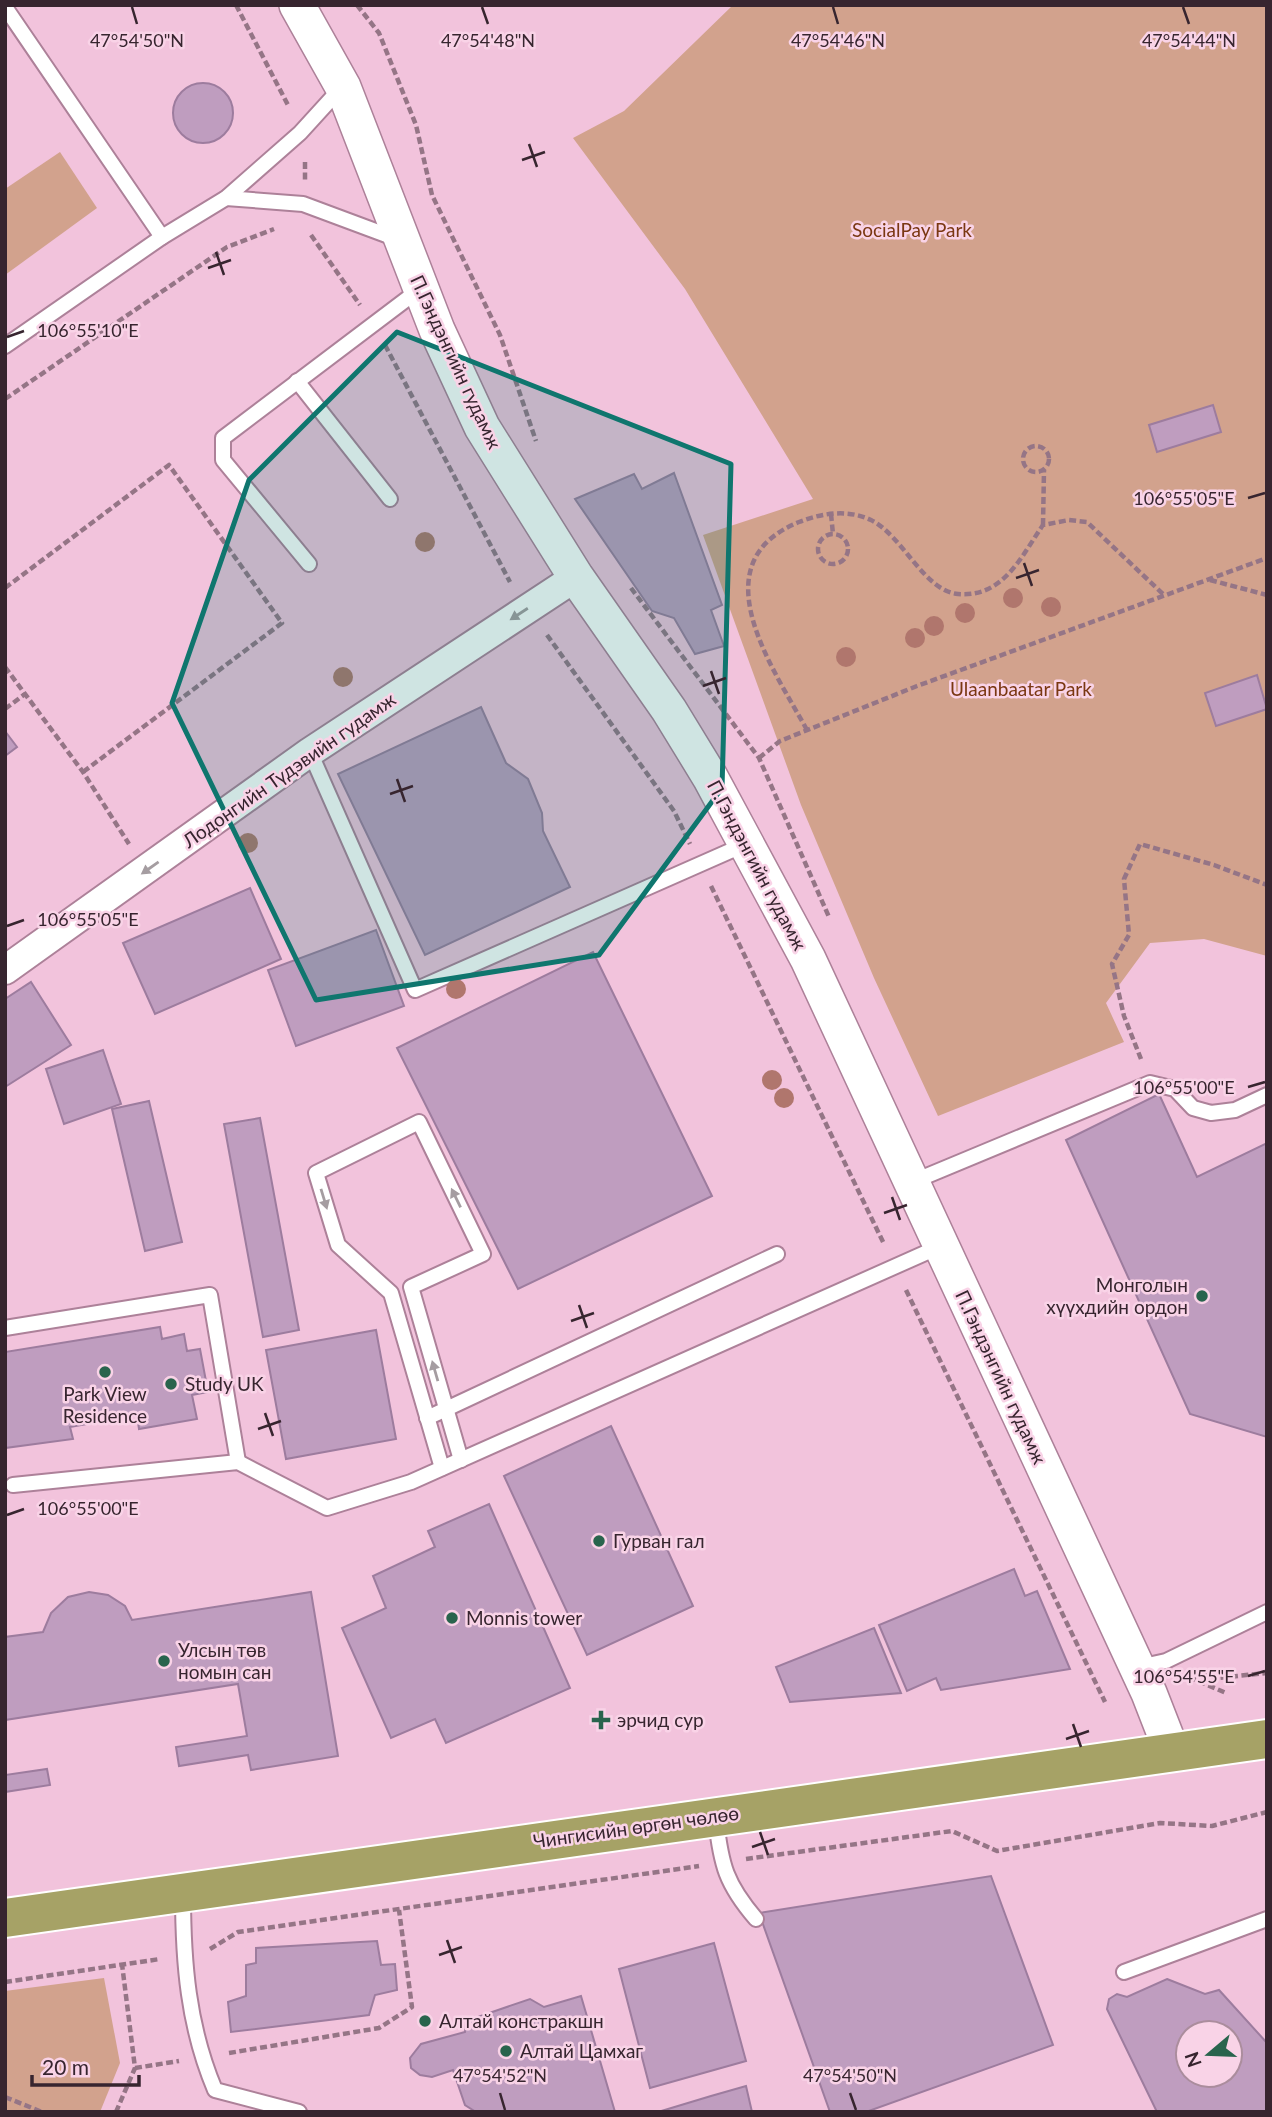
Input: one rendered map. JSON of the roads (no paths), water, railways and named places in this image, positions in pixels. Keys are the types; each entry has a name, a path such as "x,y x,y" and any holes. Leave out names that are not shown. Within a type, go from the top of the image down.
{"highway":[{"name":"Чингисийн өргөн чөлөө","path":"5,1918 715,1815 1267,1739"}],"street":[{"name":"П.Гэндэнгийн гудамж","path":"297,5 342,87 420,289 482,427 576,577 669,710 747,843 808,959 1137,1668 1172,1752"},
{"name":"Лодонгийн Түдэвийн гудамж","path":"5,970 148,870 310,751 576,577"}],"lane":[{"path":"5,7 162,237"},
{"path":"5,346 162,237 226,198 300,133 342,87"},
{"path":"226,198 303,204 402,241"},
{"path":"309,564 223,460 223,438 420,289"},
{"path":"298,381 390,499"},
{"path":"310,751 415,990 747,843"},
{"path":"911,1182 1150,1083 1175,1089 1193,1108 1211,1113 1235,1110 1267,1095"},
{"path":"442,1468 391,1293 338,1245 316,1173 419,1122 483,1254 411,1287 461,1460"},
{"path":"13,1485 238,1462 327,1508 411,1482 941,1246"},
{"path":"427,1419 777,1254"},
{"path":"5,1328 210,1295 238,1462"},
{"path":"1137,1668 1171,1659 1267,1612"},
{"path":"715,1815 720,1862 738,1898 756,1919"},
{"path":"183,1892 183,1956 201,2057 215,2090 299,2112"},
{"path":"1124,1972 1266,1922"}],"place":[{"name":"Монголын хүүхдийн ордон","path":"1202,1296"},
{"name":"Park View Residence","path":"105,1372"},
{"name":"Study UK","path":"171,1384"},
{"name":"Гурван гал","path":"599,1541"},
{"name":"Monnis tower","path":"452,1618"},
{"name":"Улсын төв номын сан","path":"164,1661"},
{"name":"эрчид сур","path":"601,1720"},
{"name":"Алтай констракшн","path":"425,2021"},
{"name":"Алтай Цамхаг","path":"506,2051"}],"park label":[{"name":"SocialPay Park","path":"912,230"},
{"name":"Ulaanbaatar Park","path":"1021,689"}]}
